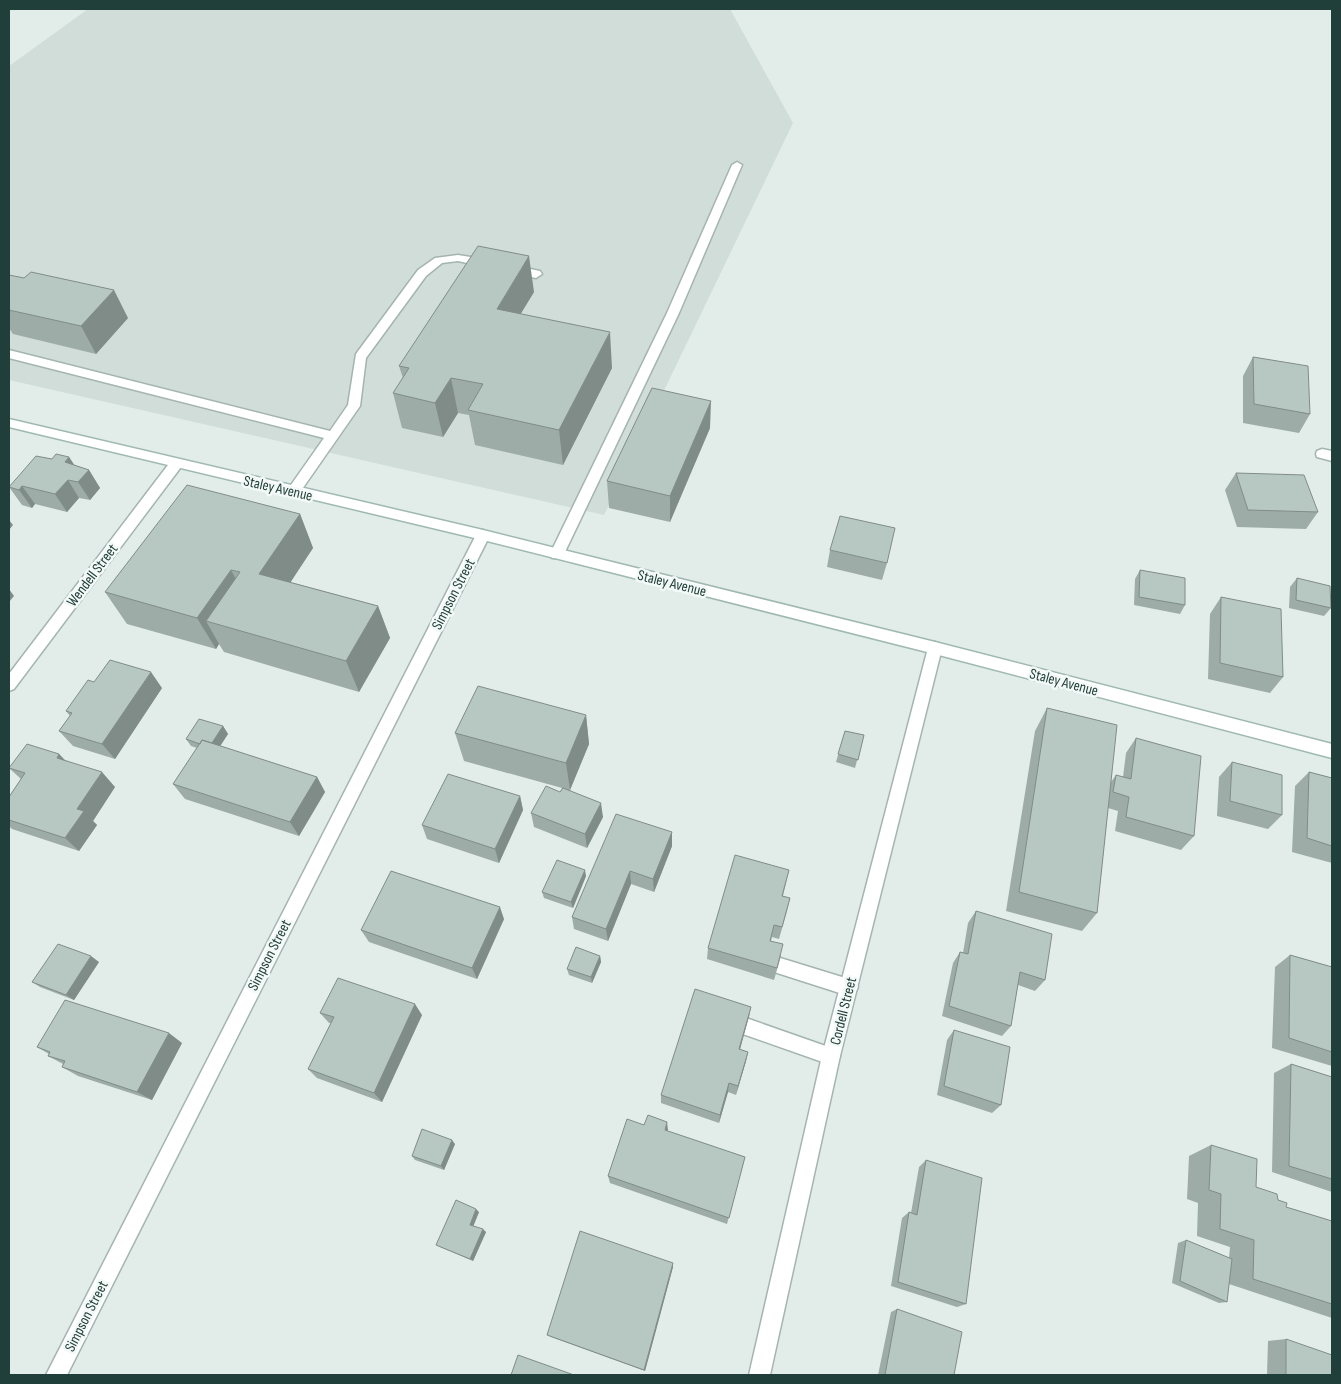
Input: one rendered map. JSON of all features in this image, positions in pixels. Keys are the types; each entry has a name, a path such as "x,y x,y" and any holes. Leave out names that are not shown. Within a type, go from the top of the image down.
{"street":[{"path":"556,554 646,372 707,238 737,165"},
{"path":"293,492 354,406 360,357 422,273 439,260 458,258 536,274"},
{"path":"9,354 333,436"},
{"name":"Staley Avenue","path":"9,423 483,536 936,648 1332,751"},
{"name":"Wendell Street","path":"9,685 176,464"},
{"name":"Simpson Street","path":"56,1375 483,536"},
{"name":"Cordell Street","path":"759,1375 831,1056 936,648"},
{"path":"777,966 849,987"},
{"path":"746,1027 831,1056"}],"shaded area":[{"path":"88,9 730,9 793,123 604,515 9,380 9,66"}],"building":[{"path":"478,246 529,256 497,309 610,332 559,430 468,410 483,384 451,378 435,403 393,393 409,368 399,366"},
{"path":"31,272 114,290 81,326 9,310 9,275 24,278"},
{"path":"1253,357 1308,366 1310,414 1254,404"},
{"path":"652,388 711,401 670,496 607,481"},
{"path":"56,454 69,457 65,462 89,470 78,482 68,480 55,494 22,486 19,490 9,487 36,456 52,459"},
{"path":"1236,473 1304,475 1318,512 1248,510"},
{"path":"187,485 300,514 259,574 378,606 346,661 206,621 240,572 231,570 197,618 105,592"},
{"path":"840,516 895,528 887,563 830,550"},
{"path":"1140,570 1185,578 1185,605 1139,597"},
{"path":"1297,578 1330,586 1331,608 1296,600"},
{"path":"1221,597 1281,609 1283,677 1220,663"},
{"path":"110,660 151,672 102,744 59,731 72,713 66,711 88,680 94,682"},
{"path":"478,686 586,715 566,763 455,733"},
{"path":"1047,708 1117,725 1097,913 1019,892"},
{"path":"199,719 223,726 212,743 202,740 200,744 186,739"},
{"path":"845,731 864,735 858,760 838,754"},
{"path":"1136,738 1201,756 1194,836 1126,817 1129,797 1113,792 1116,775 1131,779"},
{"path":"202,740 317,777 290,822 173,784"},
{"path":"27,744 59,754 57,758 102,772 77,809 84,811 65,838 9,820 9,797 25,773 9,768"},
{"path":"1232,762 1282,775 1282,815 1230,801"},
{"path":"1309,772 1332,778 1332,846 1307,838"},
{"path":"448,774 520,796 495,849 422,825"},
{"path":"546,786 560,792 563,788 601,803 585,834 531,813"},
{"path":"616,814 672,832 653,879 630,871 606,929 572,917"},
{"path":"735,855 789,870 782,896 790,898 782,927 774,925 770,941 783,944 777,968 708,948"},
{"path":"557,860 585,870 571,902 542,892"},
{"path":"391,871 500,907 472,968 361,930"},
{"path":"976,911 1052,934 1045,980 1020,972 1011,1026 949,1006 960,952 968,954"},
{"path":"58,944 91,956 66,995 32,982"},
{"path":"576,947 600,956 591,977 567,969"},
{"path":"1290,955 1332,967 1332,1052 1289,1038"},
{"path":"338,978 415,1004 374,1093 308,1069 334,1017 320,1013"},
{"path":"695,989 751,1007 739,1049 748,1052 738,1086 729,1083 720,1115 661,1095"},
{"path":"65,1000 169,1033 137,1092 62,1067 65,1061 48,1056 50,1052 37,1047"},
{"path":"954,1030 1010,1047 1001,1105 944,1086"},
{"path":"1291,1064 1332,1077 1332,1179 1289,1166"},
{"path":"648,1115 667,1122 665,1130 745,1157 729,1218 608,1176 627,1119 644,1125"},
{"path":"422,1129 452,1140 441,1166 412,1156"},
{"path":"1211,1145 1257,1159 1256,1187 1277,1194 1278,1200 1287,1203 1286,1207 1332,1221 1332,1304 1253,1279 1254,1240 1220,1229 1221,1194 1209,1190"},
{"path":"926,1160 982,1178 966,1304 898,1282 909,1212 917,1215"},
{"path":"456,1200 476,1209 470,1225 483,1229 470,1259 436,1245"},
{"path":"580,1231 673,1263 644,1370 547,1335"},
{"path":"1186,1240 1232,1259 1227,1302 1180,1281"},
{"path":"897,1309 962,1332 954,1375 885,1375"},
{"path":"1286,1339 1332,1355 1332,1375 1286,1375"},
{"path":"518,1355 574,1375 511,1375"}]}
